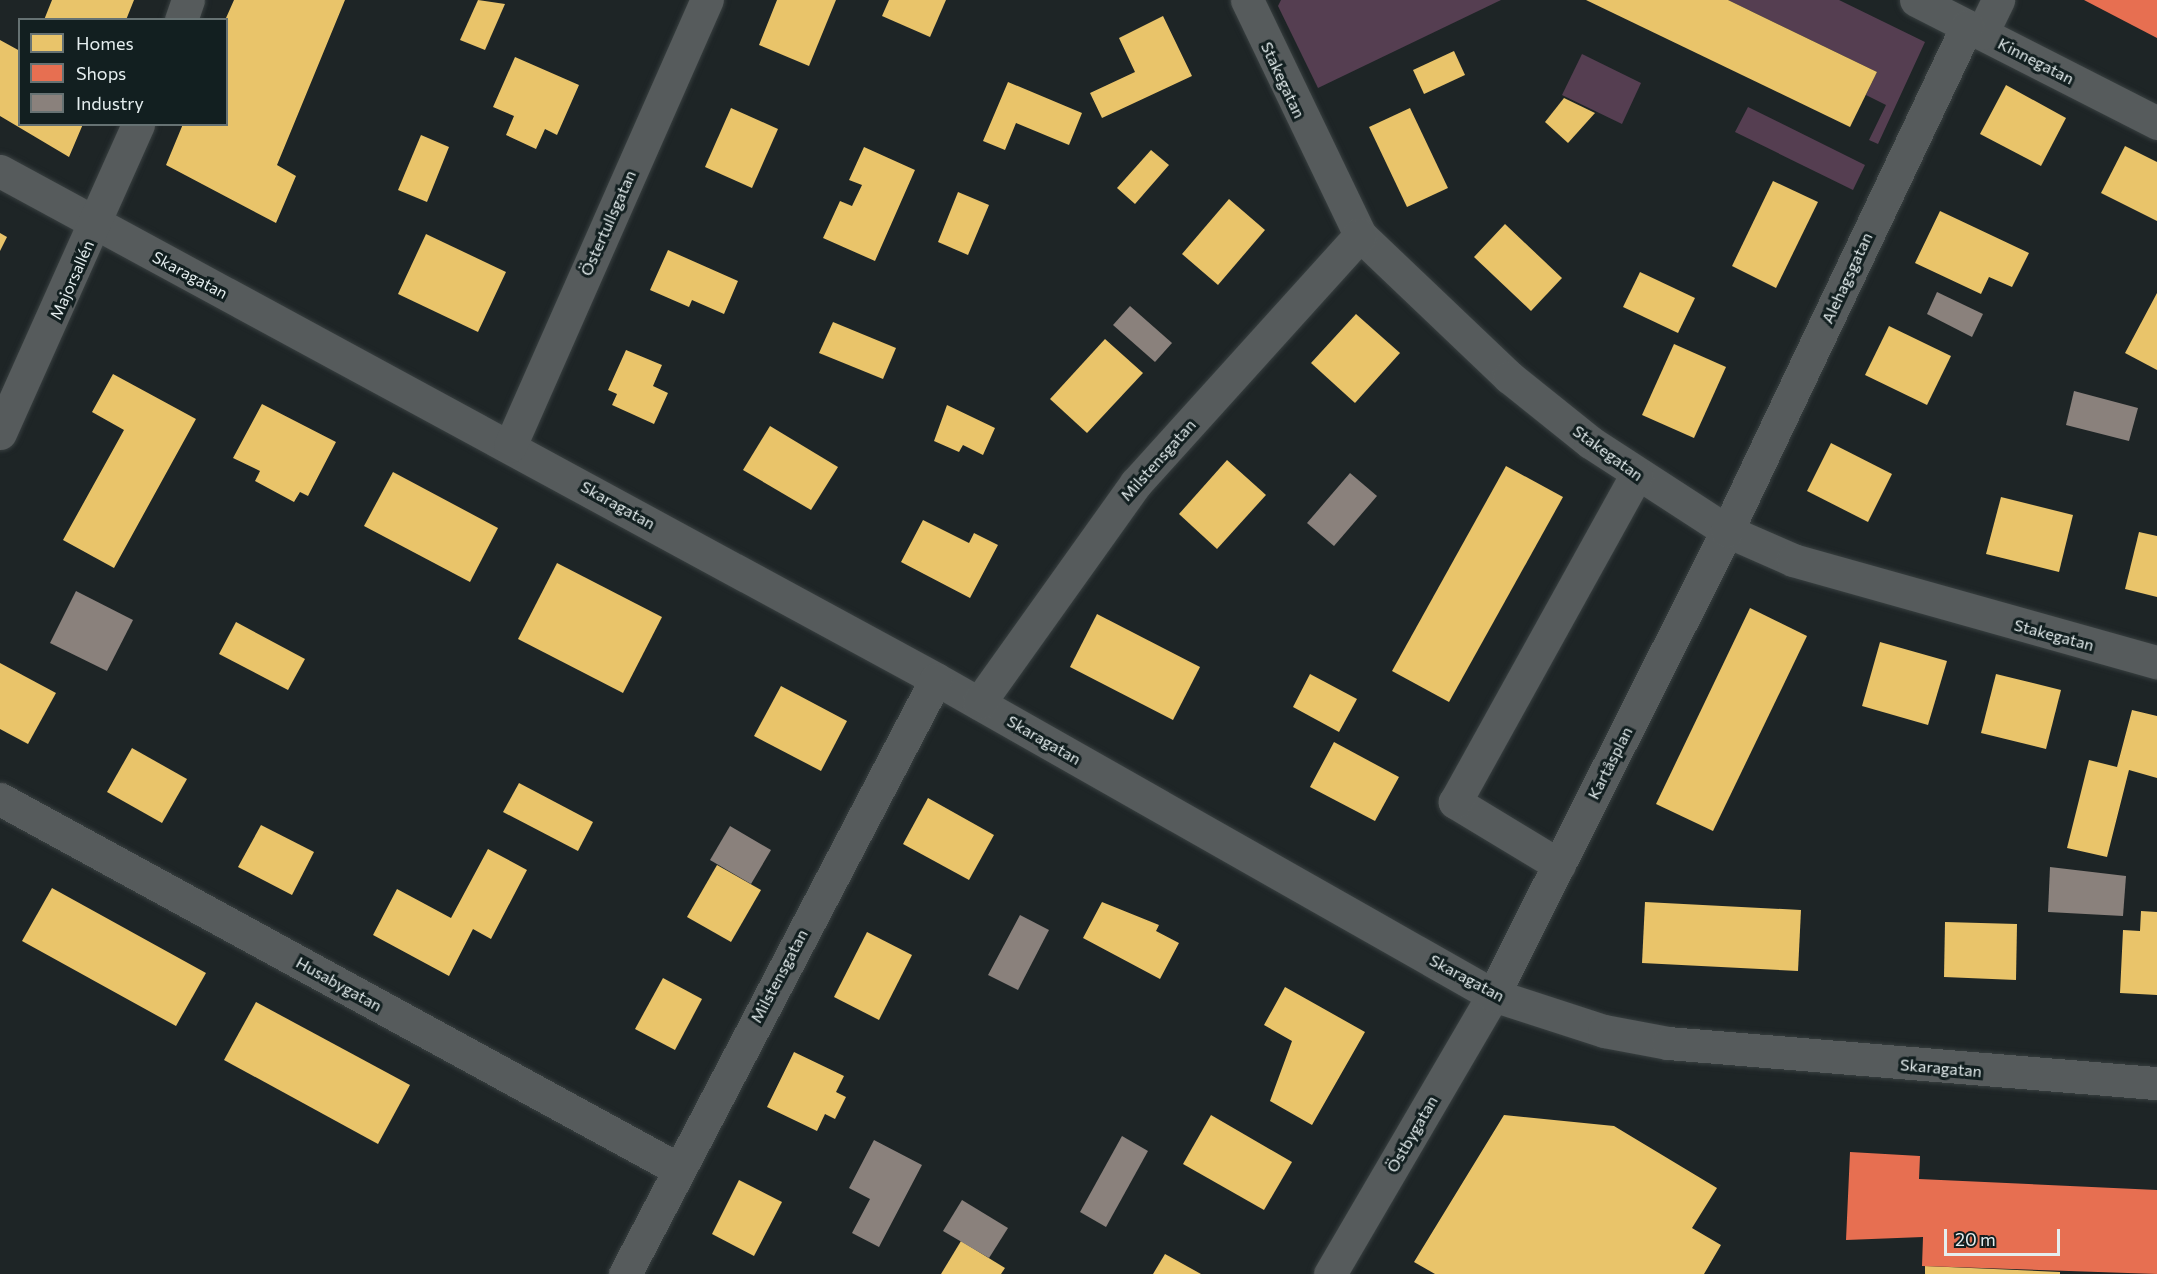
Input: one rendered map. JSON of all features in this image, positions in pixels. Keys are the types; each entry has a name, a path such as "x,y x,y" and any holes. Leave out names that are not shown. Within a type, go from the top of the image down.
{"street":[{"path":"182,18 188,0"},
{"name":"Östertullsgatan","path":"510,446 707,0"},
{"name":"Stakegatan","path":"1247,0 1360,235 1509,377 1636,475 1727,531 1863,583 2157,662"},
{"name":"Kinnegatan","path":"1916,0 2157,123"},
{"name":"Alehagsgatan","path":"1727,531 1975,30 1998,0"},
{"name":"Majorsallén","path":"0,433 97,225 137,126"},
{"name":"Skaragatan","path":"0,171 936,679 1493,994 1604,1031 1668,1043 2157,1083"},
{"name":"Milstensgatan","path":"979,703 1121,501 1360,235"},
{"path":"1559,865 1455,802 1636,475"},
{"name":"Kartåsplan","path":"1493,994 1727,531"},
{"name":"Milstensgatan","path":"625,1274 936,679"},
{"name":"Husabygatan","path":"0,799 678,1169"},
{"name":"Östbygatan","path":"1330,1274 1493,994"}],"shaded area":[{"path":"1281,0 1501,0 1318,88 1278,6"},
{"path":"1728,0 1839,0 1925,42 1878,144 1869,140 1886,105 1866,95 1877,72"},
{"path":"1582,54 1641,83 1622,124 1562,95"},
{"path":"1748,107 1865,165 1853,190 1735,132"}],"building: Homes":[{"path":"52,0 134,0 127,18 45,18"},
{"path":"234,0 345,0 277,165 296,176 276,223 166,165 182,126 228,126 228,18 226,18"},
{"path":"478,0 505,4 485,50 460,40"},
{"path":"777,0 836,0 809,66 759,45"},
{"path":"889,0 946,0 930,37 882,16"},
{"path":"1586,0 1728,0 1877,72 1850,127"},
{"path":"1163,16 1192,76 1102,118 1090,93 1135,72 1119,38"},
{"path":"0,40 18,50 18,126 82,126 69,157 0,116"},
{"path":"1454,51 1465,75 1424,94 1413,70"},
{"path":"515,57 579,85 557,135 545,129 536,149 506,135 514,116 493,107"},
{"path":"1008,82 1082,113 1069,145 1016,123 1005,150 983,141"},
{"path":"2006,85 2066,118 2041,166 1980,134"},
{"path":"1564,98 1595,113 1568,143 1545,122"},
{"path":"731,108 778,129 752,188 705,167"},
{"path":"1410,108 1448,188 1407,207 1369,127"},
{"path":"421,135 449,147 427,202 398,190"},
{"path":"2125,146 2157,162 2157,221 2101,193"},
{"path":"864,147 915,170 875,261 823,238 840,201 852,206 862,185 849,180"},
{"path":"1151,150 1169,165 1135,204 1117,188"},
{"path":"1773,181 1818,202 1776,288 1732,266"},
{"path":"958,192 989,205 968,255 938,242"},
{"path":"1229,199 1265,230 1218,285 1182,254"},
{"path":"1940,211 2029,253 2012,287 1989,277 1981,294 1915,263"},
{"path":"1505,224 1562,278 1531,311 1474,257"},
{"path":"0,233 7,237 0,251"},
{"path":"426,234 506,272 478,332 398,294"},
{"path":"668,250 738,281 724,314 692,300 689,307 650,290"},
{"path":"1640,272 1695,298 1678,333 1623,307"},
{"path":"2157,293 2157,370 2125,353"},
{"path":"1356,314 1400,353 1355,403 1311,363"},
{"path":"833,322 896,348 883,379 819,353"},
{"path":"1889,326 1951,356 1927,405 1865,375"},
{"path":"1105,339 1143,373 1087,433 1050,399"},
{"path":"1674,344 1726,367 1694,438 1642,415"},
{"path":"626,350 662,365 653,386 668,393 654,424 612,405 617,394 608,390"},
{"path":"113,374 196,419 114,568 63,540 124,430 92,412"},
{"path":"262,404 336,442 308,496 300,492 294,502 255,481 260,471 233,458"},
{"path":"947,405 995,428 983,455 963,445 959,452 934,441"},
{"path":"770,426 838,467 811,510 743,470"},
{"path":"1831,443 1892,474 1868,522 1807,491"},
{"path":"1227,460 1266,495 1217,549 1179,514"},
{"path":"1506,466 1563,497 1449,702 1392,671"},
{"path":"393,472 498,528 470,582 364,526"},
{"path":"2001,497 2073,515 2059,572 1986,554"},
{"path":"923,520 969,543 974,533 998,545 970,598 901,562"},
{"path":"2139,532 2157,536 2157,597 2125,589"},
{"path":"557,563 662,617 623,693 518,639"},
{"path":"1750,608 1807,636 1713,831 1656,804"},
{"path":"1097,614 1200,667 1173,720 1070,667"},
{"path":"236,622 305,659 288,690 219,654"},
{"path":"1880,642 1947,661 1928,725 1862,706"},
{"path":"0,663 56,693 28,744 0,729"},
{"path":"1310,674 1357,699 1339,732 1293,707"},
{"path":"1996,674 2061,690 2046,749 1981,733"},
{"path":"781,686 847,721 821,771 754,736"},
{"path":"2132,710 2157,716 2157,778 2129,770 2107,857 2067,848 2089,760 2117,767"},
{"path":"1334,742 1399,777 1375,821 1310,787"},
{"path":"132,748 187,779 162,823 107,792"},
{"path":"519,783 593,822 578,851 503,812"},
{"path":"928,798 994,835 969,880 903,844"},
{"path":"261,825 314,852 292,895 238,867"},
{"path":"488,849 527,870 491,939 473,929 449,976 373,935 397,889 451,918"},
{"path":"717,865 761,890 731,942 687,917"},
{"path":"52,888 206,973 176,1026 22,941"},
{"path":"1102,902 1159,925 1156,931 1179,943 1160,979 1083,938"},
{"path":"1645,902 1801,910 1798,971 1642,963"},
{"path":"2141,911 2157,912 2157,995 2120,993 2123,930 2140,931"},
{"path":"1945,922 2017,924 2016,980 1944,977"},
{"path":"867,932 912,955 879,1020 834,997"},
{"path":"663,978 702,999 675,1050 635,1029"},
{"path":"1285,987 1365,1032 1312,1125 1270,1101 1292,1041 1264,1025"},
{"path":"256,1002 410,1085 378,1144 224,1060"},
{"path":"794,1052 844,1076 836,1092 846,1097 835,1119 825,1114 817,1131 767,1107"},
{"path":"1211,1115 1292,1162 1264,1210 1183,1164"},
{"path":"1504,1115 1614,1126 1717,1188 1692,1228 1721,1245 1704,1274 1435,1274 1414,1262"},
{"path":"739,1180 782,1202 754,1256 712,1234"},
{"path":"961,1241 1005,1268 1001,1274 941,1274"},
{"path":"1165,1254 1201,1274 1153,1274"},
{"path":"1925,1266 2060,1272 2060,1274 1925,1274"}],"building: Shops":[{"path":"2084,0 2157,0 2157,38"},
{"path":"1850,1152 1920,1156 1919,1179 2157,1190 2157,1274 1922,1266 1923,1237 1846,1240"}],"building: Industry":[{"path":"1937,292 1983,314 1972,337 1927,314"},
{"path":"1130,306 1172,343 1155,362 1113,325"},
{"path":"2074,391 2138,408 2129,441 2066,425"},
{"path":"1350,473 1377,496 1334,546 1307,523"},
{"path":"76,591 133,620 107,671 50,643"},
{"path":"730,826 771,850 751,884 710,860"},
{"path":"2050,867 2126,876 2123,916 2048,912"},
{"path":"1020,915 1049,930 1018,990 988,975"},
{"path":"1122,1136 1148,1151 1106,1227 1080,1212"},
{"path":"874,1140 922,1165 879,1247 852,1233 870,1199 849,1188"},
{"path":"962,1200 1008,1228 989,1258 943,1231"}]}
